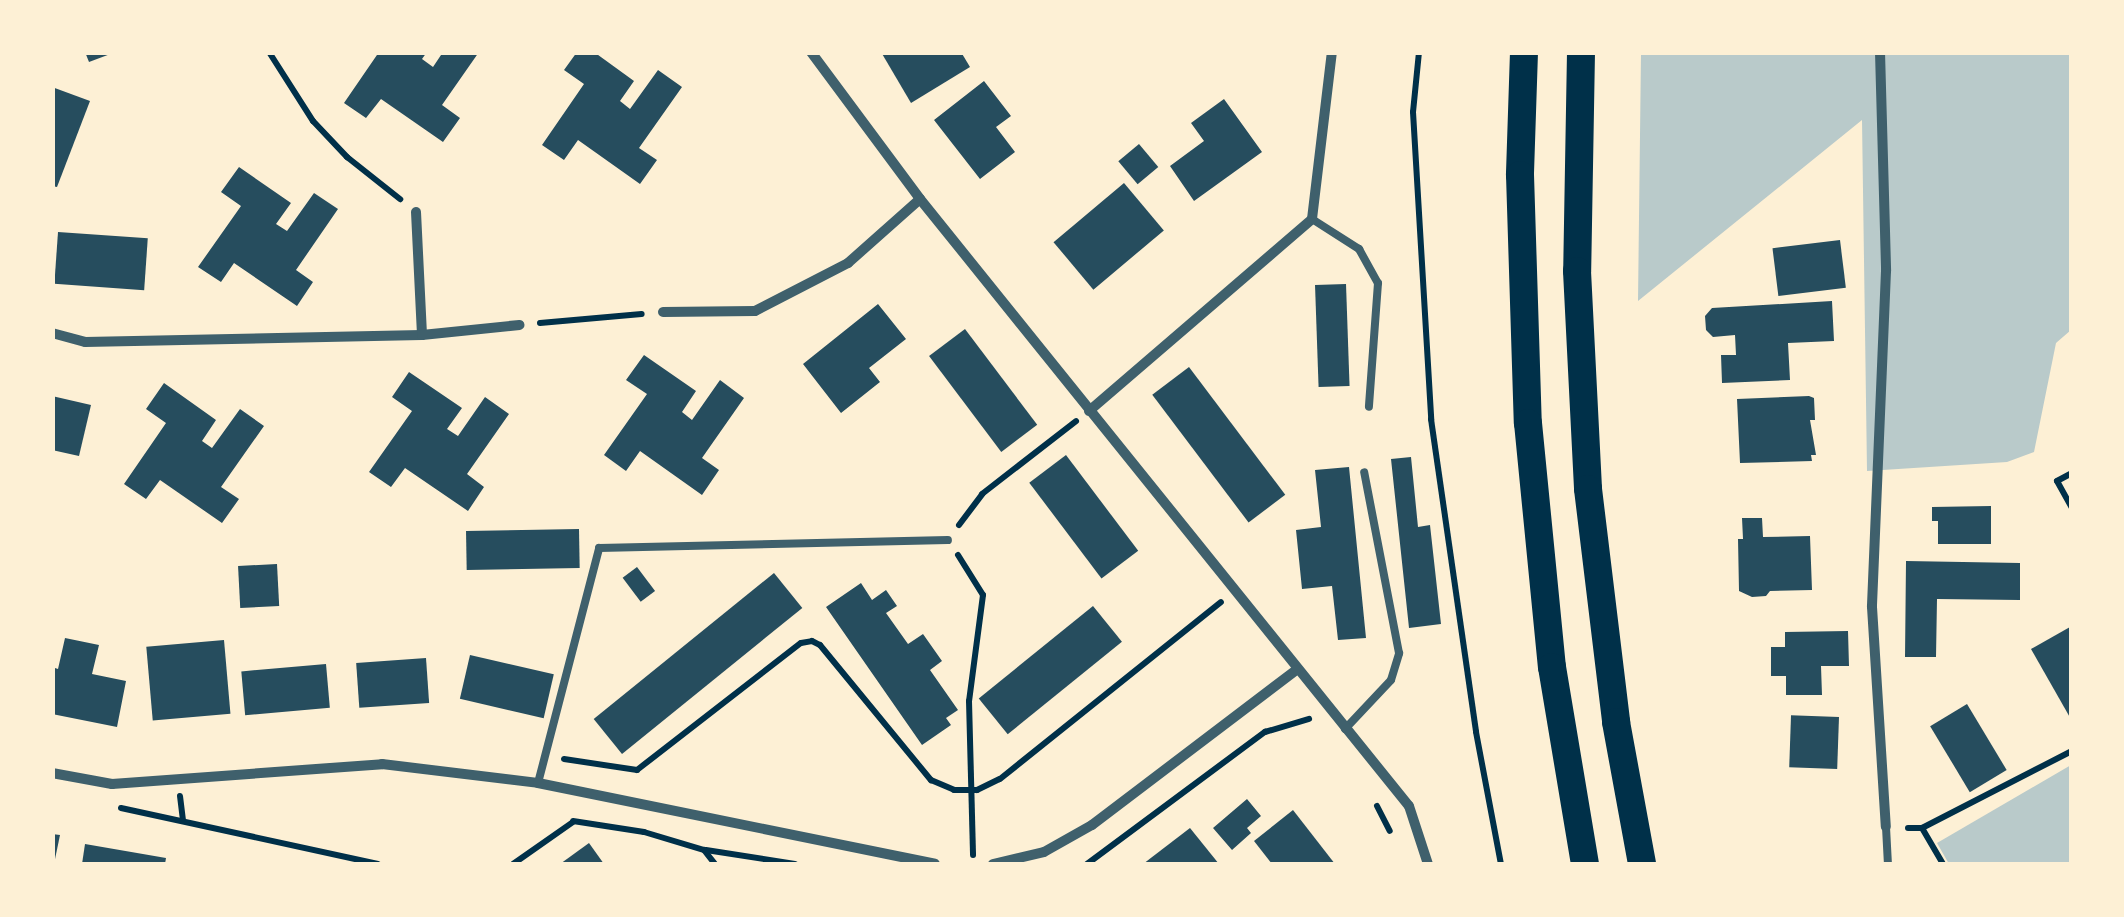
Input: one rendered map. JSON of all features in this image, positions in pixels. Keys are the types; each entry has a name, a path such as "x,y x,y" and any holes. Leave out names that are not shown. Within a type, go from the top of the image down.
{"highway":[{"path":"1524,52 1521,246 1528,422 1552,667 1585,864"},
{"path":"1580,52 1577,271 1588,489 1616,722 1642,864"}],"street":[{"path":"811,52 920,200 1409,806 1428,864"},
{"path":"1089,411 1312,219 1332,52"},
{"path":"1880,52 1886,271 1872,607 1886,827"},
{"path":"662,312 756,311 848,264 920,200"},
{"path":"416,212 422,335"},
{"path":"52,333 85,342 422,335 518,324"},
{"path":"993,864 1044,852 1092,825 1296,670"},
{"path":"52,773 112,784 382,764 538,783 936,864"}],"lane":[{"path":"1312,219 1359,249 1378,283 1369,407"},
{"path":"1345,729 1392,680 1399,653 1364,472"},
{"path":"538,783 600,548 948,540"},
{"path":"1886,827 1888,864"}],"path":[{"path":"269,52 313,121 347,157 416,212"},
{"path":"1420,52 1412,112 1432,418 1476,732 1501,864"},
{"path":"518,324 662,312"},
{"path":"973,864 969,701 983,596 948,540 982,494 1089,411"},
{"path":"2072,474 2057,481 2072,508"},
{"path":"546,756 638,770 801,643 812,641 820,645 931,780 954,790 971,790 1000,779 1233,592"},
{"path":"1087,864 1265,732 1309,719"},
{"path":"1886,827 1922,828 2072,751"},
{"path":"573,822 578,791"},
{"path":"109,805 378,864"},
{"path":"513,864 573,822 644,832 704,850 796,864"},
{"path":"1922,828 1942,864"},
{"path":"704,850 715,864"}],"shaded area":[{"path":"1641,53 2071,53 2071,330 2056,343 2034,452 2007,462 1867,471 1862,120 1638,301"},
{"path":"2071,765 2071,864 1949,864 1937,843"}],"building":[{"path":"85,52 113,52 113,53 89,62"},
{"path":"379,52 427,52 422,59 433,67 443,52 479,52 442,105 460,118 443,142 381,99 366,118 344,103"},
{"path":"577,52 594,52 634,81 620,101 630,109 658,70 682,87 639,148 657,160 640,184 578,140 564,160 542,145 584,84 564,70"},
{"path":"881,52 961,52 970,67 911,103"},
{"path":"984,81 1011,116 996,127 1015,152 980,179 934,120"},
{"path":"52,87 90,101 57,187 52,186"},
{"path":"1224,99 1262,152 1194,201 1170,166 1204,141 1191,123"},
{"path":"1139,144 1158,167 1138,184 1118,161"},
{"path":"239,167 291,203 276,224 287,231 314,193 338,209 296,270 313,282 297,306 234,263 221,282 198,267 241,206 221,192"},
{"path":"1124,183 1164,230 1093,290 1054,242"},
{"path":"58,232 148,238 144,290 54,284"},
{"path":"1840,240 1846,288 1778,296 1773,248"},
{"path":"1346,284 1350,386 1319,387 1315,285"},
{"path":"1832,301 1834,341 1788,343 1790,380 1722,383 1721,355 1736,355 1735,335 1713,337 1706,330 1705,316 1712,308"},
{"path":"878,304 906,339 869,368 880,382 841,413 803,364"},
{"path":"965,329 1037,425 1001,452 929,356"},
{"path":"644,355 696,391 682,412 692,420 720,380 744,398 702,458 719,470 702,495 640,451 626,471 604,455 647,394 626,380"},
{"path":"1189,367 1285,495 1249,522 1152,395"},
{"path":"409,372 462,408 447,429 458,436 485,397 509,414 467,474 484,487 468,511 405,468 391,487 369,472 412,411 392,397"},
{"path":"164,383 216,420 202,441 212,448 240,409 264,426 221,487 239,499 222,523 160,480 146,499 124,484 166,423 146,409"},
{"path":"52,396 91,405 79,456 52,450"},
{"path":"1814,398 1815,420 1810,420 1816,455 1811,455 1812,461 1740,463 1737,399"},
{"path":"1066,455 1138,551 1101,579 1029,483"},
{"path":"1411,457 1418,527 1430,525 1441,624 1409,628 1391,459"},
{"path":"1349,467 1366,638 1338,640 1332,586 1302,589 1296,530 1321,527 1315,470"},
{"path":"1991,506 1991,544 1938,544 1938,521 1932,521 1932,507"},
{"path":"1742,518 1762,518 1763,537 1810,536 1812,590 1770,591 1766,596 1752,597 1739,591 1738,539 1743,539"},
{"path":"579,529 580,568 467,570 466,531"},
{"path":"1906,561 2020,563 2020,600 1937,599 1936,657 1905,657"},
{"path":"277,564 279,606 240,608 238,566"},
{"path":"637,567 655,591 641,602 623,578"},
{"path":"774,573 802,608 622,754 594,719"},
{"path":"861,583 872,600 886,590 897,606 886,613 908,644 923,634 942,661 930,670 958,710 946,718 951,725 922,745 826,607"},
{"path":"1093,606 1122,642 1008,734 979,699"},
{"path":"2072,629 2072,721 2031,649"},
{"path":"1848,631 1849,666 1821,666 1822,695 1786,695 1786,676 1771,676 1771,647 1785,647 1785,632"},
{"path":"65,638 99,645 92,674 126,681 117,727 52,714 52,667 58,669"},
{"path":"224,640 230,714 153,721 146,647"},
{"path":"470,655 554,674 544,718 460,699"},
{"path":"426,658 429,703 359,708 356,663"},
{"path":"326,664 330,708 245,715 241,671"},
{"path":"1967,704 2007,770 1970,792 1930,726"},
{"path":"1791,715 1839,717 1837,769 1789,767"},
{"path":"1247,799 1261,816 1247,828 1251,833 1232,850 1213,828"},
{"path":"1293,810 1335,864 1272,864 1254,841"},
{"path":"1190,828 1219,864 1143,864"},
{"path":"52,834 60,835 54,864 52,864"},
{"path":"589,843 604,864 560,864"},
{"path":"85,844 166,858 165,864 82,864"}]}
